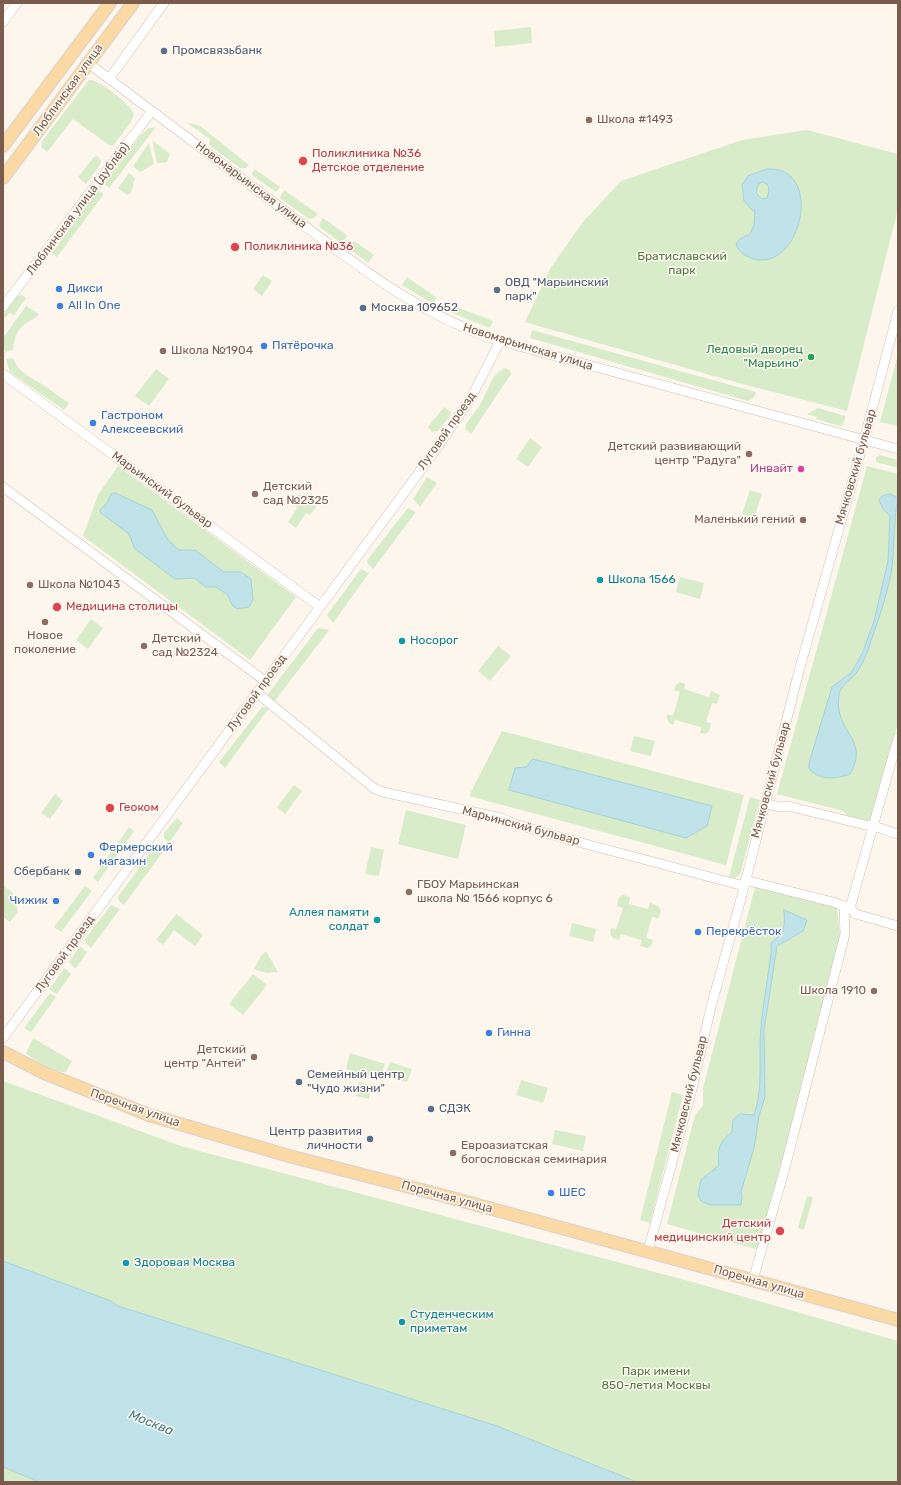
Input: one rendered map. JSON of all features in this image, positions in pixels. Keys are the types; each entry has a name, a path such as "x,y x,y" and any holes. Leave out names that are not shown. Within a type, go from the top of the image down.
{"main road":[{"name":"Люблинская улица","path":"3,146 110,3"},
{"name":"Люблинская улица","path":"3,178 133,3"},
{"name":"Поречная улица","path":"3,1052 44,1073 149,1115 290,1156 441,1194 898,1320"}],"street":[{"path":"3,22 17,3"},
{"path":"108,79 164,3"},
{"name":"Новомарьинская улица","path":"88,64 365,272 430,313 468,330 500,341 898,449"},
{"name":"Люблинская улица (дублёр)","path":"3,307 152,111"},
{"name":"Мячковский бульвар","path":"648,1251 820,592 864,440 898,311"},
{"name":"Луговой проезд","path":"3,1038 457,419 476,389 500,341"},
{"name":"Марьинский бульвар","path":"3,374 320,607"},
{"path":"3,487 265,681"},
{"name":"Марьинский бульвар","path":"257,693 375,789 383,792 501,818 515,824 559,837 847,907 856,914 898,926"},
{"path":"753,1280 785,1168 845,934 847,907 874,825 898,738"},
{"path":"765,803 779,807 788,806 865,825 874,825 886,831 898,834"}],"green space":[{"path":"531,27 532,43 495,47 494,31"},
{"path":"89,80 100,83 127,104 134,114 131,122 113,146 109,145 73,119 47,152 41,147 42,141"},
{"path":"186,122 200,126 249,165 246,168 240,168 209,145 210,139"},
{"path":"156,127 109,188 104,184 141,135 149,128"},
{"name":"Братиславский парк","path":"807,130 898,154 898,209 847,411 742,384 525,322 550,269 582,223 621,181 742,140"},
{"path":"152,140 170,154 167,162 157,163"},
{"path":"149,143 154,164 140,172 133,166"},
{"path":"97,156 101,160 101,163 86,184 78,177 94,157"},
{"path":"255,169 280,187 276,192 253,176 252,173"},
{"path":"129,173 135,178 131,193 127,195 118,188"},
{"path":"98,190 104,194 57,257 52,253"},
{"path":"284,190 318,214 314,218 309,219 280,198"},
{"path":"323,218 348,236 341,243 321,228 319,224"},
{"path":"354,241 374,255 368,263 351,250 350,246"},
{"path":"263,275 272,281 262,296 253,289"},
{"path":"407,277 437,298 433,302 430,302 402,285"},
{"path":"22,295 26,298 14,315 9,313 6,318 3,315 17,296"},
{"path":"446,303 493,321 490,328 442,309"},
{"path":"26,306 39,314 19,329 13,350 5,352 3,338"},
{"path":"532,330 756,392 756,394 754,398 748,401 530,338"},
{"path":"898,354 898,426 880,422"},
{"path":"13,358 15,363 24,373 69,403 64,410 10,372 6,359"},
{"path":"504,368 510,370 511,374 471,434 465,429 466,424 481,403 494,376"},
{"path":"156,369 169,379 149,406 135,396"},
{"path":"444,407 452,413 438,431 432,432 428,427"},
{"path":"818,408 846,416 843,425 840,426 816,419 817,417 807,414"},
{"path":"530,438 542,447 528,467 516,459"},
{"path":"880,455 898,460 898,468 876,462 876,457"},
{"path":"118,466 296,597 250,660 83,536 98,495"},
{"path":"867,466 898,474 898,723 872,821 850,819 843,811 777,794"},
{"path":"427,477 437,483 420,507 413,499"},
{"path":"750,490 762,494 754,518 742,514"},
{"path":"299,494 316,507 310,515 306,513 296,528 288,522 297,508 292,504"},
{"path":"408,508 416,512 373,569 367,563 368,559"},
{"path":"361,569 369,573 333,623 327,615"},
{"path":"680,577 704,583 700,599 676,592"},
{"path":"91,619 103,628 88,649 76,640"},
{"path":"318,628 329,630 274,702 268,694"},
{"path":"498,646 511,656 490,681 478,671"},
{"path":"680,682 685,684 684,689 709,697 711,691 720,695 717,704 712,703 706,722 711,723 709,732 705,734 700,733 701,727 675,720 673,725 669,723 667,714 673,716 680,692 674,690 676,685"},
{"path":"262,707 269,708 225,768 219,762"},
{"path":"502,731 744,795 726,865 469,796"},
{"path":"634,736 655,741 651,756 630,751"},
{"path":"294,785 302,791 285,814 277,807"},
{"path":"55,794 63,801 50,819 41,813"},
{"path":"750,797 760,800 740,875 734,878 729,877"},
{"path":"406,810 466,825 458,859 398,844"},
{"path":"177,818 183,823 169,843 164,838 164,833"},
{"path":"129,827 134,831 98,882 93,878"},
{"path":"158,845 165,849 124,905 118,900 118,897 152,850"},
{"path":"371,847 384,850 379,876 365,874"},
{"path":"3,886 12,892 18,911 10,922 3,917"},
{"path":"85,886 92,891 61,932 54,927"},
{"path":"755,887 837,908 840,934 759,1250 667,1224 695,1115 703,1105 703,1088"},
{"path":"623,895 630,897 629,904 648,909 650,903 658,906 661,910 659,918 652,917 646,938 653,940 651,946 648,948 640,946 642,940 621,934 619,940 613,938 610,934 611,928 616,929 623,908 617,906 619,897"},
{"path":"111,905 120,909 91,948 86,943 85,939"},
{"path":"176,914 203,935 195,946 174,930 163,945 156,940"},
{"path":"572,923 596,929 593,942 569,936"},
{"path":"80,946 87,952 76,968 74,968 69,962"},
{"path":"266,951 278,972 267,973 254,969 261,956"},
{"path":"64,968 71,974 57,994 49,990"},
{"path":"253,974 267,985 243,1015 229,1004"},
{"path":"50,993 56,997 31,1032 24,1028"},
{"path":"33,1038 72,1061 66,1072 45,1066 26,1053"},
{"path":"350,1053 385,1064 380,1079 346,1069"},
{"path":"390,1062 412,1069 407,1082 385,1076"},
{"path":"521,1080 548,1088 543,1103 516,1095"},
{"name":"Парк имени 850-летия Москвы","path":"3,1081 181,1146 696,1283 898,1341 898,1482 637,1482 497,1426 118,1306 111,1301 3,1261"},
{"path":"359,1082 372,1085 369,1099 356,1096"},
{"path":"672,1092 683,1095 650,1223 640,1220"},
{"path":"555,1130 586,1136 583,1151 552,1144"},
{"path":"807,1196 813,1197 804,1230 798,1228"},
{"path":"3,1467 39,1482 3,1482"}],"water":[{"path":"767,169 785,172 796,184 801,200 800,219 794,237 783,251 768,259 748,257 740,251 736,244 740,239 750,234 754,225 755,210 753,211 744,201 742,185 748,176","holes":["763,182 768,185 769,191 767,198 762,199 756,193 758,185"]},
{"path":"115,493 152,510 168,540 179,550 195,550 224,572 241,572 251,579 253,600 249,607 237,609 232,605 228,595 216,587 206,587 194,578 175,579 135,549 129,534 101,513 100,510 107,503 111,494"},
{"path":"890,494 898,498 889,583 865,658 855,675 844,685 839,695 841,718 854,743 856,752 855,762 850,774 834,778 818,776 809,769 809,763 832,687 851,673 862,654 874,621 888,561 890,516 883,509 879,500 882,496"},
{"path":"533,759 712,806 707,826 686,838 509,790 515,768 526,767"},
{"path":"784,910 807,920 803,931 777,946 764,1030 765,1097 759,1116 754,1148 741,1192 741,1205 710,1205 701,1201 698,1195 701,1180 719,1165 718,1154 720,1146 724,1139 732,1132 733,1120 740,1114 754,1115 757,1104 760,1082 760,1038 771,954 771,943 782,932 784,925"},
{"name":"Москва","path":"3,1261 111,1301 118,1306 497,1426 637,1482 39,1482 3,1467"}],"place":[{"name":"Промсвязьбанк","path":"164,51"},
{"name":"Школа #1493","path":"589,120"},
{"name":"Поликлиника №36 Детское отделение","path":"303,161"},
{"name":"Поликлиника №36","path":"235,247"},
{"name":"Дикси","path":"59,289"},
{"name":"ОВД \"Марьинский парк\"","path":"497,290"},
{"name":"All In One","path":"60,306"},
{"name":"Москва 109652","path":"363,308"},
{"name":"Пятёрочка","path":"264,346"},
{"name":"Школа №1904","path":"163,351"},
{"name":"Ледовый дворец \"Марьино\"","path":"811,357"},
{"name":"Гастроном Алексеевский","path":"93,423"},
{"name":"Детский развивающий центр \"Радуга\"","path":"749,454"},
{"name":"Инвайт","path":"801,469"},
{"name":"Детский сад №2325","path":"255,494"},
{"name":"Маленький гений","path":"803,520"},
{"name":"Школа 1566","path":"600,580"},
{"name":"Школа №1043","path":"30,585"},
{"name":"Медицина столицы","path":"57,607"},
{"name":"Новое поколение","path":"45,622"},
{"name":"Носорог","path":"402,641"},
{"name":"Детский сад №2324","path":"144,646"},
{"name":"Геоком","path":"110,808"},
{"name":"Фермерский магазин","path":"91,855"},
{"name":"Сбербанк","path":"78,872"},
{"name":"ГБОУ Марьинская школа № 1566 корпус 6","path":"409,892"},
{"name":"Чижик","path":"56,901"},
{"name":"Аллея памяти солдат","path":"377,920"},
{"name":"Перекрёсток","path":"698,932"},
{"name":"Школа 1910","path":"874,991"},
{"name":"Гинна","path":"489,1033"},
{"name":"Детский центр \"Антей\"","path":"254,1057"},
{"name":"Семейный центр \"Чудо жизни\"","path":"299,1082"},
{"name":"СДЭК","path":"431,1109"},
{"name":"Центр развития личности","path":"370,1139"},
{"name":"Евроазиатская богословская семинария","path":"453,1153"},
{"name":"ШЕС","path":"551,1193"},
{"name":"Детский медицинский центр","path":"780,1231"},
{"name":"Здоровая Москва","path":"126,1263"},
{"name":"Студенческим приметам","path":"402,1322"}]}
